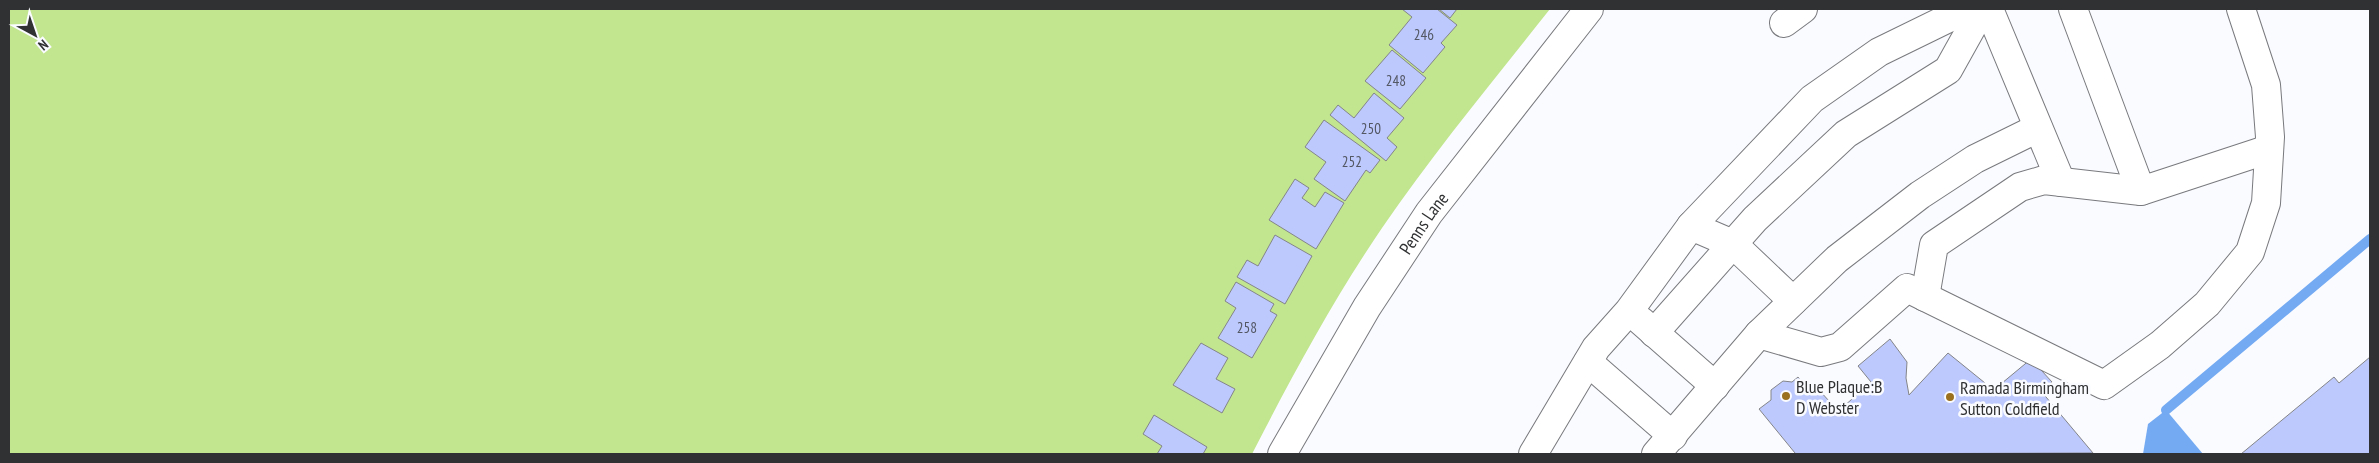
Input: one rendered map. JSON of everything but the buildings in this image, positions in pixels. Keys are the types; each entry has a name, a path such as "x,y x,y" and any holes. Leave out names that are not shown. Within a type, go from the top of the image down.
{"main road":[{"name":"Penns Lane","path":"1282,454 1368,306 1428,213 1588,9"},
{"path":"1533,454 1596,348 1629,311 1691,226 1812,99 1879,52 1968,9"},
{"path":"1654,332 1755,219 1846,134 1948,70 1968,9"},
{"path":"1989,9 2061,182"},
{"path":"2074,9 2141,191"},
{"path":"1759,334 1820,352 1840,346 1906,288 2104,386 2160,345 2207,304 2250,252 2266,203 2269,149 2266,86 2241,9"},
{"path":"1588,362 1664,445 1759,334 1837,259 1920,195 1975,159 2038,128"},
{"path":"1924,297 1934,246 2020,187 2044,180 2141,191 2269,149"},
{"path":"1691,226 1733,244 1793,302"},
{"path":"1629,311 1715,386"}],"green space":[{"path":"9,9 1550,9 1443,144 1382,228 1314,339 1252,454 9,454"}],"water":[{"path":"2166,410 2203,454 2143,454 2148,424"}],"waterway":[{"path":"2166,410 2370,239"}],"place":[{"name":"Blue Plaque:B D Webster","path":"1786,396"},
{"name":"Ramada Birmingham Sutton Coldfield","path":"1950,397"}]}
